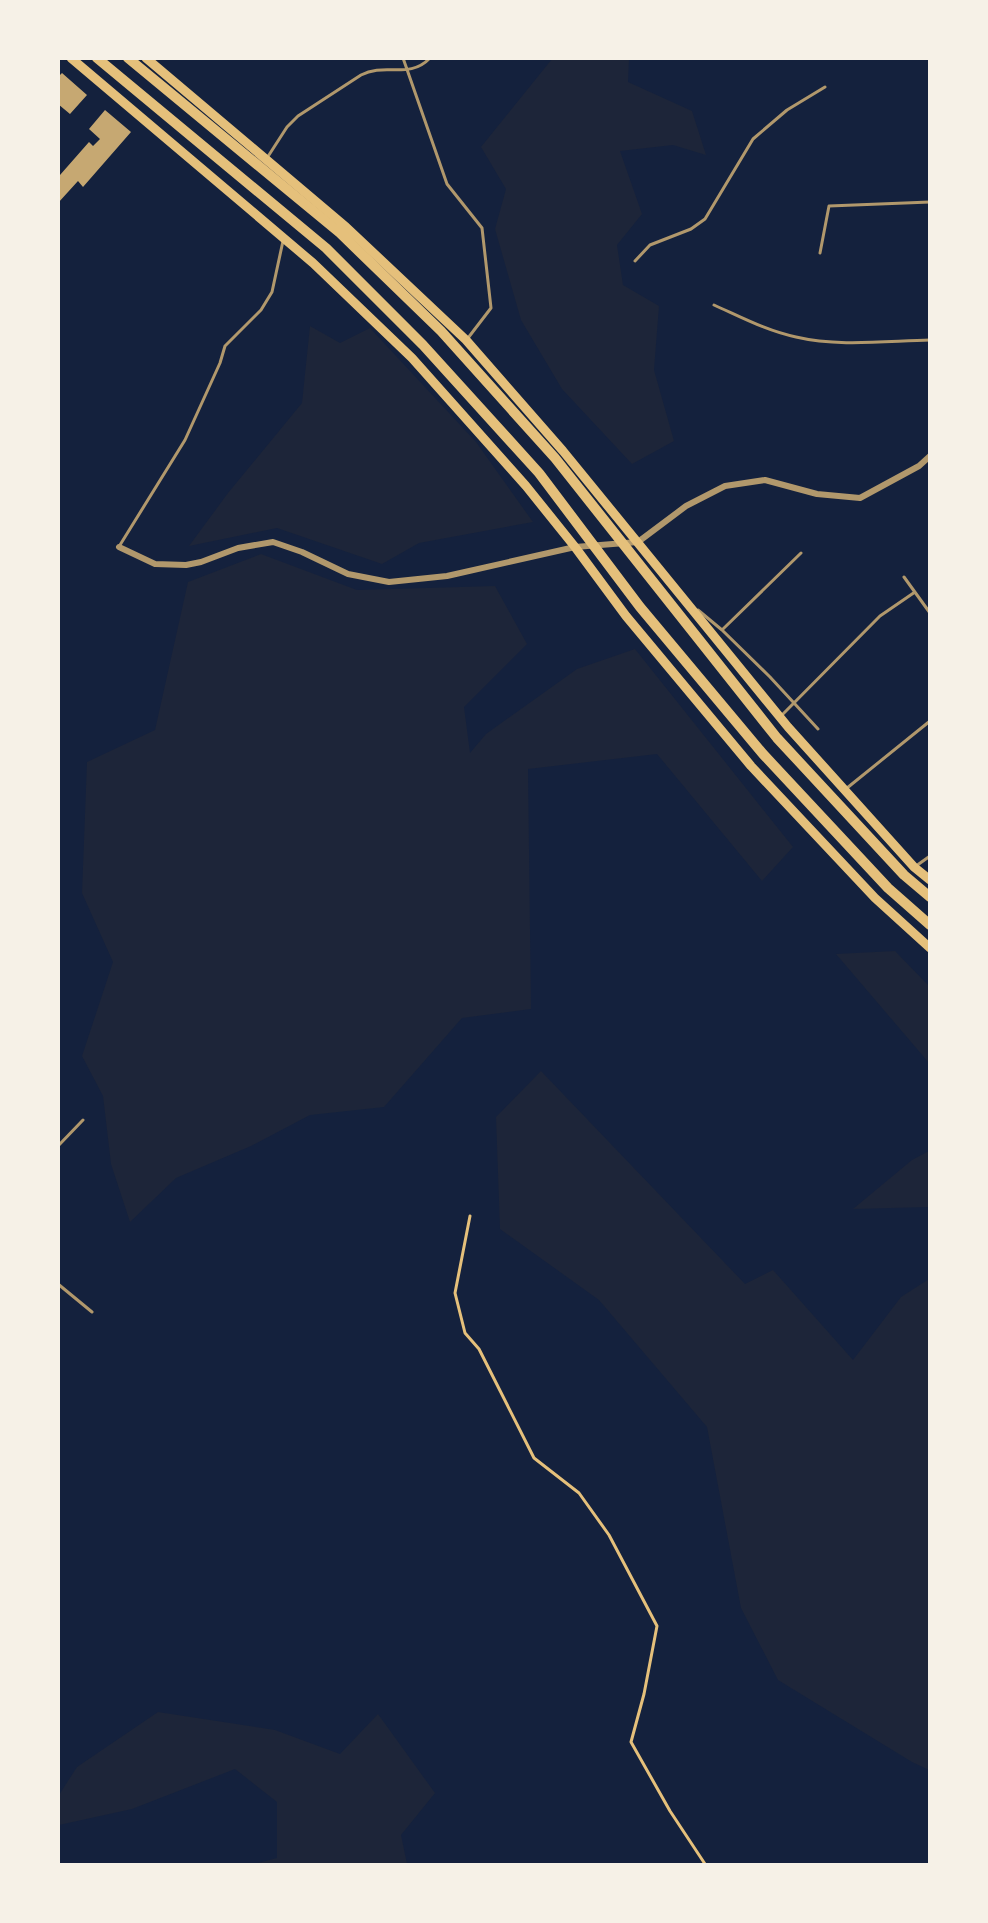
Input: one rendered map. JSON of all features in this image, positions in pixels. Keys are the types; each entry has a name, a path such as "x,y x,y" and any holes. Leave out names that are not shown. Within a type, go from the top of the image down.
{"highway":[{"path":"97,58 326,248 423,345 539,473 640,607 763,754 888,888 930,925"},
{"path":"128,58 340,233 441,331 555,458 777,738 904,875 930,897"}],"main road":[{"path":"71,58 284,238 412,358 526,486 626,616 751,766 875,898 930,948"},
{"path":"146,58 346,227 466,340 563,450 779,717 914,867 930,880"}],"street":[{"path":"119,547 155,564 186,565 201,562 238,548 273,542 303,552 348,574 389,582 447,576 574,547 638,542 686,506 726,486 765,480 817,494 860,498 919,466 930,456"}],"lane":[{"path":"404,58 447,184 482,228 491,308 466,340"},
{"path":"266,160 287,128 298,116 361,75 368,71 408,71 424,65 430,58"},
{"path":"635,261 650,245 691,229 705,219 753,140 787,110 825,87"},
{"path":"820,253 828,206 930,202"},
{"path":"119,547 185,440 225,346 261,310 272,292 284,238"},
{"path":"714,305 797,338 826,342 930,340"},
{"path":"722,630 801,553"},
{"path":"904,577 930,613"},
{"path":"779,717 880,616 915,592"},
{"path":"686,604 701,612 722,630 818,729"},
{"path":"844,790 930,721"},
{"path":"914,867 930,856"},
{"path":"58,1146 83,1119"},
{"path":"58,1284 92,1312"}],"path":[{"path":"470,1216 454,1293 465,1333 479,1349 534,1458 579,1493 609,1535 657,1626 644,1694 631,1742 670,1812 705,1864"}],"shaded area":[{"path":"552,59 629,59 628,82 692,111 706,155 673,145 620,151 642,214 617,245 623,285 659,306 654,370 674,441 632,464 562,389 521,320 495,229 506,189 481,147"},
{"path":"310,326 340,343 370,328 476,442 533,522 419,543 382,564 277,528 189,546 228,493 302,403"},
{"path":"261,554 357,590 495,586 527,644 464,707 470,753 486,734 577,669 635,649 793,847 762,881 657,754 528,769 531,1009 462,1018 384,1107 310,1115 251,1146 176,1178 130,1222 111,1164 103,1096 82,1056 113,962 82,893 87,762 155,730 188,582"},
{"path":"895,951 929,986 929,1063 836,954"},
{"path":"541,1071 745,1284 773,1270 853,1360 901,1297 929,1279 929,1770 912,1762 778,1680 741,1608 707,1427 599,1300 500,1229 496,1117"},
{"path":"929,1151 929,1207 853,1209 912,1160"},
{"path":"158,1712 275,1730 340,1754 378,1714 435,1793 401,1835 407,1864 254,1864 277,1858 277,1802 235,1769 132,1809 59,1825 59,1795 77,1767"}],"building":[{"path":"62,73 87,95 70,114 58,104 58,77"},
{"path":"105,110 131,132 83,187 78,181 58,203 58,174 60,175 89,142 93,146 100,139 89,129"}]}
